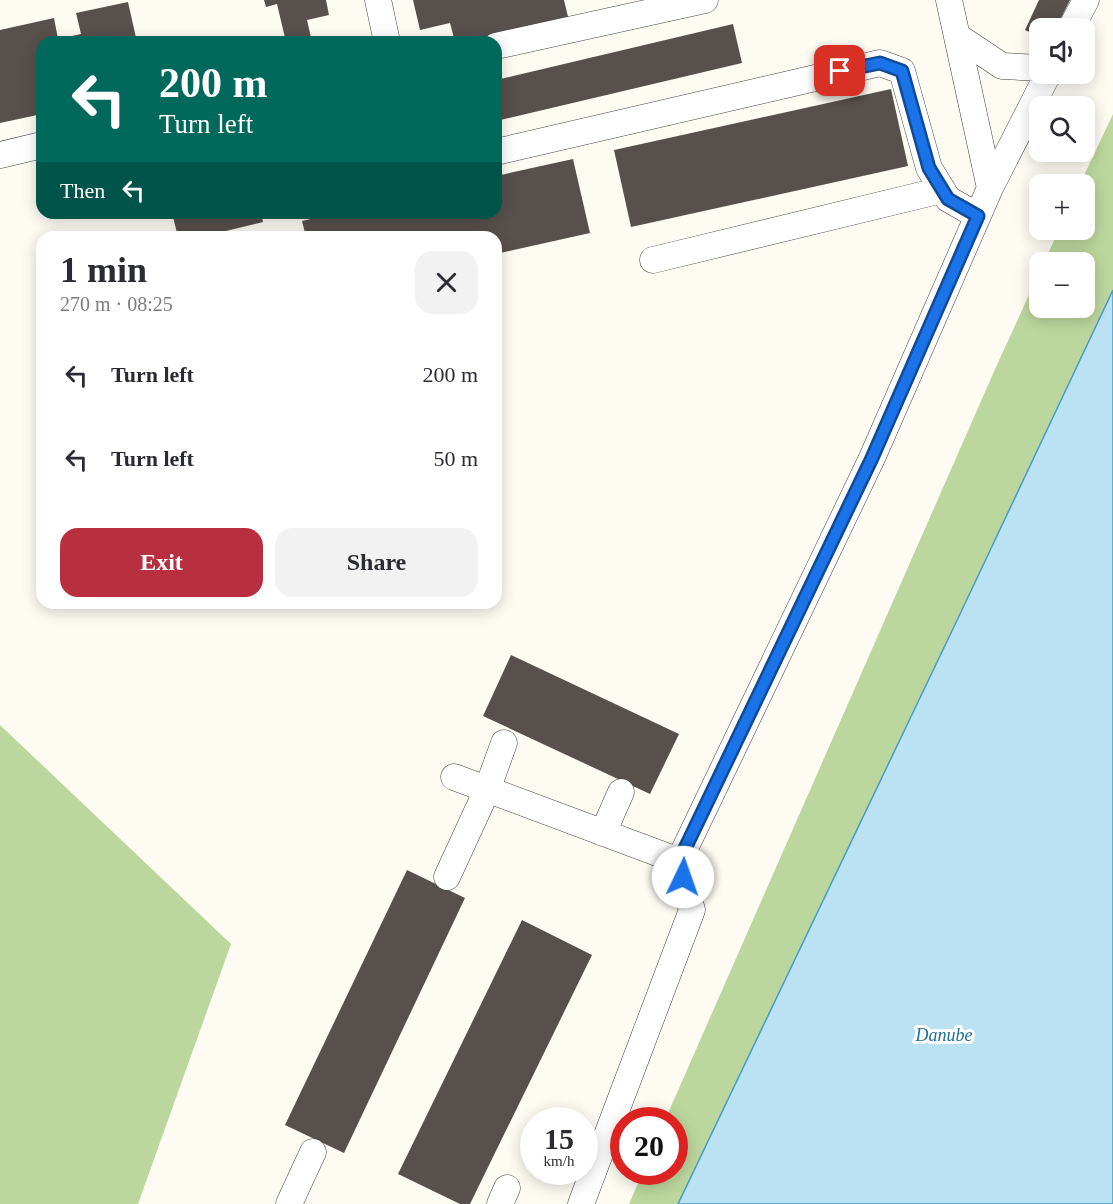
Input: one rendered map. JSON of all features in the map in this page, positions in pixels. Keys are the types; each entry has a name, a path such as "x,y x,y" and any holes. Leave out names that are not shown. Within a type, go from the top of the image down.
{"lane":[{"path":"378,0 386,36"},
{"path":"502,45 705,0"},
{"path":"949,0 990,188"},
{"path":"1076,18 1086,0"},
{"path":"957,36 1002,66 1029,67"},
{"path":"502,151 880,63 902,71 929,168 942,190 948,199 978,216"},
{"path":"581,1204 692,910 679,861 872,458 990,188 1043,84"},
{"path":"0,155 36,146"},
{"path":"653,260 942,190"},
{"path":"447,877 487,790 504,743"},
{"path":"454,777 679,861"},
{"path":"603,833 621,792"},
{"path":"290,1204 313,1152"}],"green space":[{"path":"1113,114 1113,290 688,1183 688,1107 671,1107 1029,295 1029,318 1095,318 1095,252 1049,252 1054,240 1095,240 1095,174 1085,174 1090,162 1095,162 1095,152"},
{"path":"0,725 231,944 138,1204 0,1204"},
{"path":"637,1185 687,1185 678,1204 629,1204"}],"water":[{"name":"Danube","path":"1113,290 1113,1204 678,1204 688,1185"}],"building":[{"path":"264,0 326,0 329,15 307,20 311,36 285,36 277,4 266,7"},
{"path":"413,0 564,0 570,25 502,40 502,36 453,36 450,23 420,30"},
{"path":"1039,0 1070,0 1061,18 1031,18"},
{"path":"128,2 136,36 72,36 81,34 76,13"},
{"path":"54,18 57,36 36,36 36,115 0,123 0,30"},
{"path":"733,24 742,63 502,120 502,79"},
{"path":"891,89 908,166 631,227 614,150"},
{"path":"573,159 590,233 502,253 502,231 304,231 302,221 310,219 502,219 502,175"},
{"path":"174,219 262,219 263,222 226,231 176,231"},
{"path":"511,655 679,734 650,794 483,716"},
{"path":"407,870 465,898 344,1153 285,1125"},
{"path":"522,920 592,955 470,1204 460,1204 398,1174"}],"route":[{"path":"683,877 679,861 872,458 978,216 948,199 929,168 902,71 880,63 840,71"}]}
